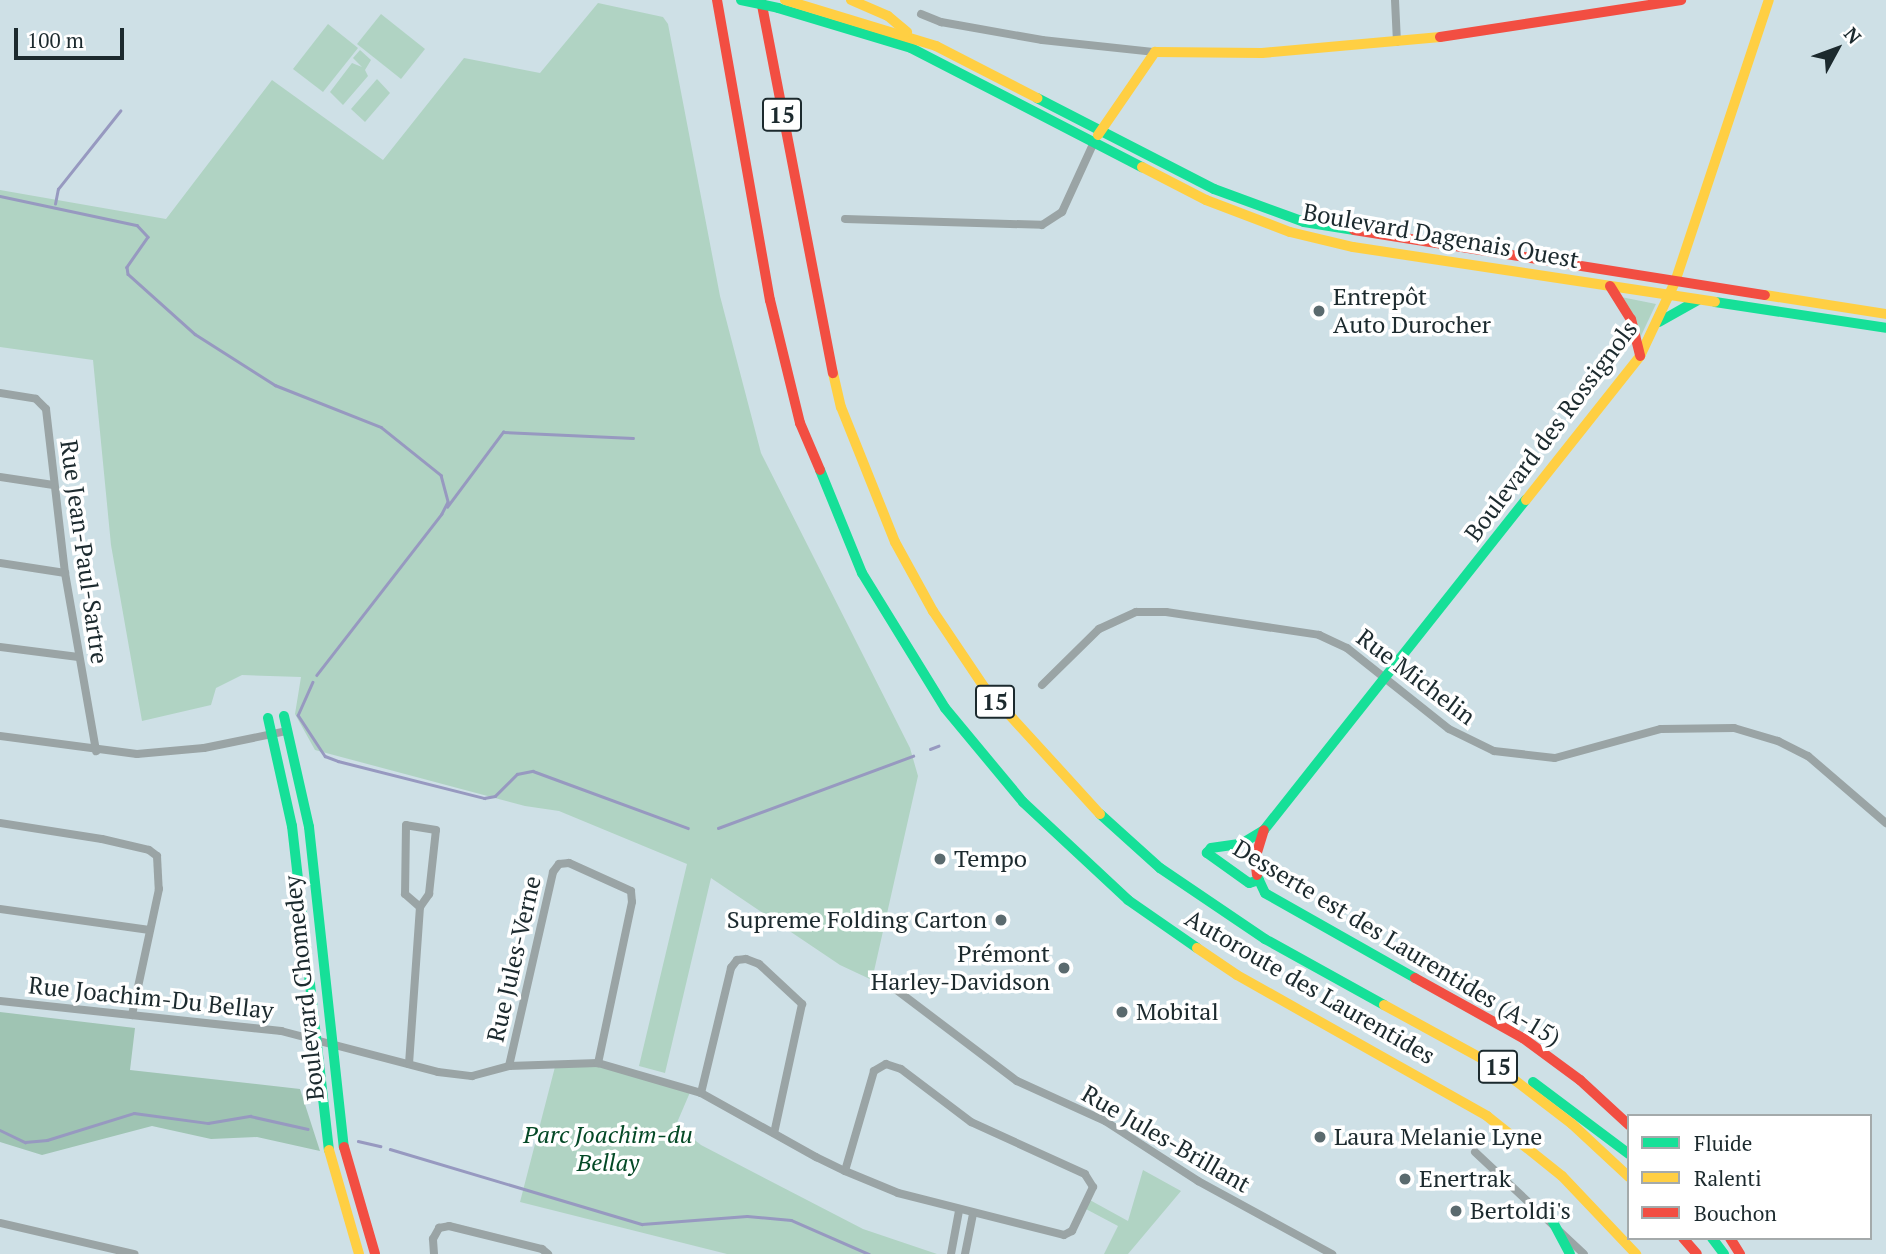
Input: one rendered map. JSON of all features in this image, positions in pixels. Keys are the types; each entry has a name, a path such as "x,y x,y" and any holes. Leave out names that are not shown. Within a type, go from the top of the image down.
{"main road":[{"name":"Autoroute des Laurentides","path":"717,0 768,292 797,411 857,564 945,709 1023,802 1128,900 1237,975 1487,1116 1562,1176 1636,1254"},
{"name":"Boulevard Dagenais Ouest","path":"741,0 792,5 915,38 1214,189 1304,222 1886,314"},
{"name":"Autoroute des Laurentides","path":"761,0 817,309 841,407 887,524 949,637 1040,755 1147,858 1265,939 1402,1011 1523,1085 1627,1175"},
{"path":"851,0 888,16 915,38"},
{"path":"1094,142 1155,52 1262,53 1397,41 1497,31 1681,0"},
{"name":"Boulevard des Rossignols","path":"1207,853 1211,848 1241,844 1264,830 1640,356 1659,322 1675,282 1769,0"},
{"name":"Boulevard Dagenais Ouest","path":"792,5 911,48 1206,200 1290,232 1353,247 1886,328"},
{"path":"1610,286 1631,319 1640,356"},
{"path":"1659,322 1698,300"},
{"name":"Boulevard Chomedey","path":"284,716 309,827 330,1044 345,1156 375,1254"},
{"name":"Boulevard Chomedey","path":"268,718 292,826 329,1156 359,1254"},
{"name":"Boulevard des Rossignols","path":"1258,878 1255,859 1264,830"},
{"name":"Desserte est des Laurentides (A-15)","path":"1207,853 1250,883 1258,878 1265,893 1297,912 1523,1038 1627,1123"},
{"path":"1402,1011 1528,1079 1627,1153"},
{"path":"1553,1222 1570,1254"},
{"path":"1685,1240 1696,1254"}],"street":[{"path":"1395,0 1397,41"},
{"path":"921,14 941,22 1042,40 1155,52"},
{"path":"845,219 1042,225 1062,212 1094,142"},
{"name":"Rue Jean-Paul-Sartre","path":"0,393 36,399 45,406 65,573 96,751"},
{"path":"0,477 53,485"},
{"path":"0,563 65,573"},
{"name":"Rue Michelin","path":"1042,685 1104,626 1146,611 1326,637 1460,737 1517,757 1574,756 1643,733 1681,726 1717,726 1756,734 1818,762 1886,823"},
{"path":"0,647 78,657"},
{"path":"0,736 96,751 180,751 287,731"},
{"path":"0,823 152,851 158,859 159,884 132,1014"},
{"path":"409,1064 420,907 429,894 436,830 406,825 405,894 420,907"},
{"name":"Rue Jules-Verne","path":"509,1066 553,872 559,864 569,863 631,891 632,902 598,1063"},
{"path":"0,909 150,930"},
{"path":"701,1093 731,968 737,960 746,958 759,964 802,1004 774,1133"},
{"name":"Rue Jules-Brillant","path":"882,979 1017,1081 1105,1121 1198,1181 1332,1254"},
{"name":"Rue Joachim-Du Bellay","path":"0,1001 262,1028 409,1064 472,1076 509,1066 598,1063 701,1093 845,1171 959,1211 1064,1235 1072,1231 1093,1187 1086,1174 971,1122 901,1069 886,1064 874,1071 845,1171"},
{"path":"1475,1152 1553,1222 1584,1254"},
{"path":"951,1254 959,1211"},
{"path":"965,1254 973,1214"},
{"path":"0,1223 134,1254"},
{"path":"434,1254 433,1239 439,1228 449,1226 542,1249 548,1254"}],"green space":[{"path":"598,3 663,17 668,24 720,296 761,453 910,748 918,776 872,980 840,965 711,878 665,1073 639,1066 687,864 559,811 525,806 315,750 295,714 301,677 242,675 216,688 211,705 142,721 111,545 93,360 0,347 0,190 166,219 272,80 383,160 464,58 540,73"},
{"path":"381,14 425,49 401,79 357,44"},
{"path":"328,24 358,48 323,92 293,69"},
{"path":"360,50 371,60 365,70 368,76 343,105 330,92 352,63 362,67 353,58"},
{"path":"377,79 390,93 365,122 351,109"},
{"path":"1621,297 1656,304 1640,338"},
{"path":"0,1012 135,1028 130,1070 300,1089 320,1151 257,1137 211,1139 152,1126 42,1155 0,1142"},
{"name":"Parc Joachim-du Bellay","path":"556,1063 598,1063 691,1090 676,1125 701,1145 863,1229 937,1254 727,1254 520,1202"},
{"path":"1143,1170 1181,1191 1128,1254 1104,1254 1118,1226 1084,1208 1088,1199 1128,1221"}],"waterway":[{"path":"55,204 58,189 120,111"},
{"path":"0,196 137,225 148,237 127,267 128,274 195,334 275,385 381,427 441,475 448,502 442,514 317,675"},
{"path":"447,507 503,432 633,438"},
{"path":"313,682 298,715 325,756 484,798 495,796 517,774 533,771 688,828"},
{"path":"930,749 938,746"},
{"path":"718,828 913,756"},
{"path":"0,1130 25,1142 47,1140 134,1113 208,1123 250,1116 308,1129"},
{"path":"358,1141 380,1146"},
{"path":"390,1149 642,1224 747,1216 791,1220 869,1254"}],"traffic: fast":[{"path":"741,0 778,8"},
{"path":"778,8 911,48 1142,167"},
{"path":"1037,98 1214,189 1304,222 1354,230"},
{"path":"1659,322 1698,300"},
{"path":"1715,302 1886,328"},
{"path":"820,470 862,573 945,708 1023,802 1128,900 1197,948"},
{"path":"1415,978 1265,893 1259,880 1249,883 1207,853 1211,848 1241,844 1264,830 1526,500"},
{"path":"284,716 309,827 344,1147"},
{"path":"268,718 292,826 329,1150"},
{"path":"1100,814 1160,868 1265,939 1384,1005"},
{"path":"1533,1082 1627,1152"},
{"path":"1553,1222 1570,1254"},
{"path":"1714,1240 1724,1254"}],"traffic: slow":[{"path":"785,0 936,46 1037,98"},
{"path":"851,0 888,16 907,32"},
{"path":"1526,500 1640,356 1675,282 1769,0"},
{"path":"1098,135 1155,52 1262,53 1440,37"},
{"path":"1142,167 1206,200 1290,232 1353,247 1715,302"},
{"path":"1765,295 1886,314"},
{"path":"833,373 841,407 895,542 933,611 984,687 1100,814"},
{"path":"1197,948 1237,975 1487,1116 1562,1176 1636,1254"},
{"path":"1384,1005 1499,1068 1572,1124 1627,1175"},
{"path":"329,1150 359,1254"}],"traffic: jam":[{"path":"717,0 770,300 800,423 820,470"},
{"path":"761,0 833,373"},
{"path":"1440,37 1681,0"},
{"path":"1354,230 1765,295"},
{"path":"1610,286 1631,319 1640,356"},
{"path":"1257,875 1255,859 1264,830"},
{"path":"1415,978 1523,1038 1580,1080 1627,1123"},
{"path":"344,1147 375,1254"},
{"path":"1685,1240 1697,1254"},
{"path":"1731,1240 1740,1254"}],"place":[{"name":"Entrepôt Auto Durocher","path":"1319,311"},
{"name":"Tempo","path":"940,859"},
{"name":"Supreme Folding Carton","path":"1001,920"},
{"name":"Prémont Harley-Davidson","path":"1064,968"},
{"name":"Mobital","path":"1122,1012"},
{"name":"Laura Melanie Lyne","path":"1320,1137"},
{"name":"Enertrak","path":"1405,1179"},
{"name":"Bertoldi's","path":"1456,1211"}]}
